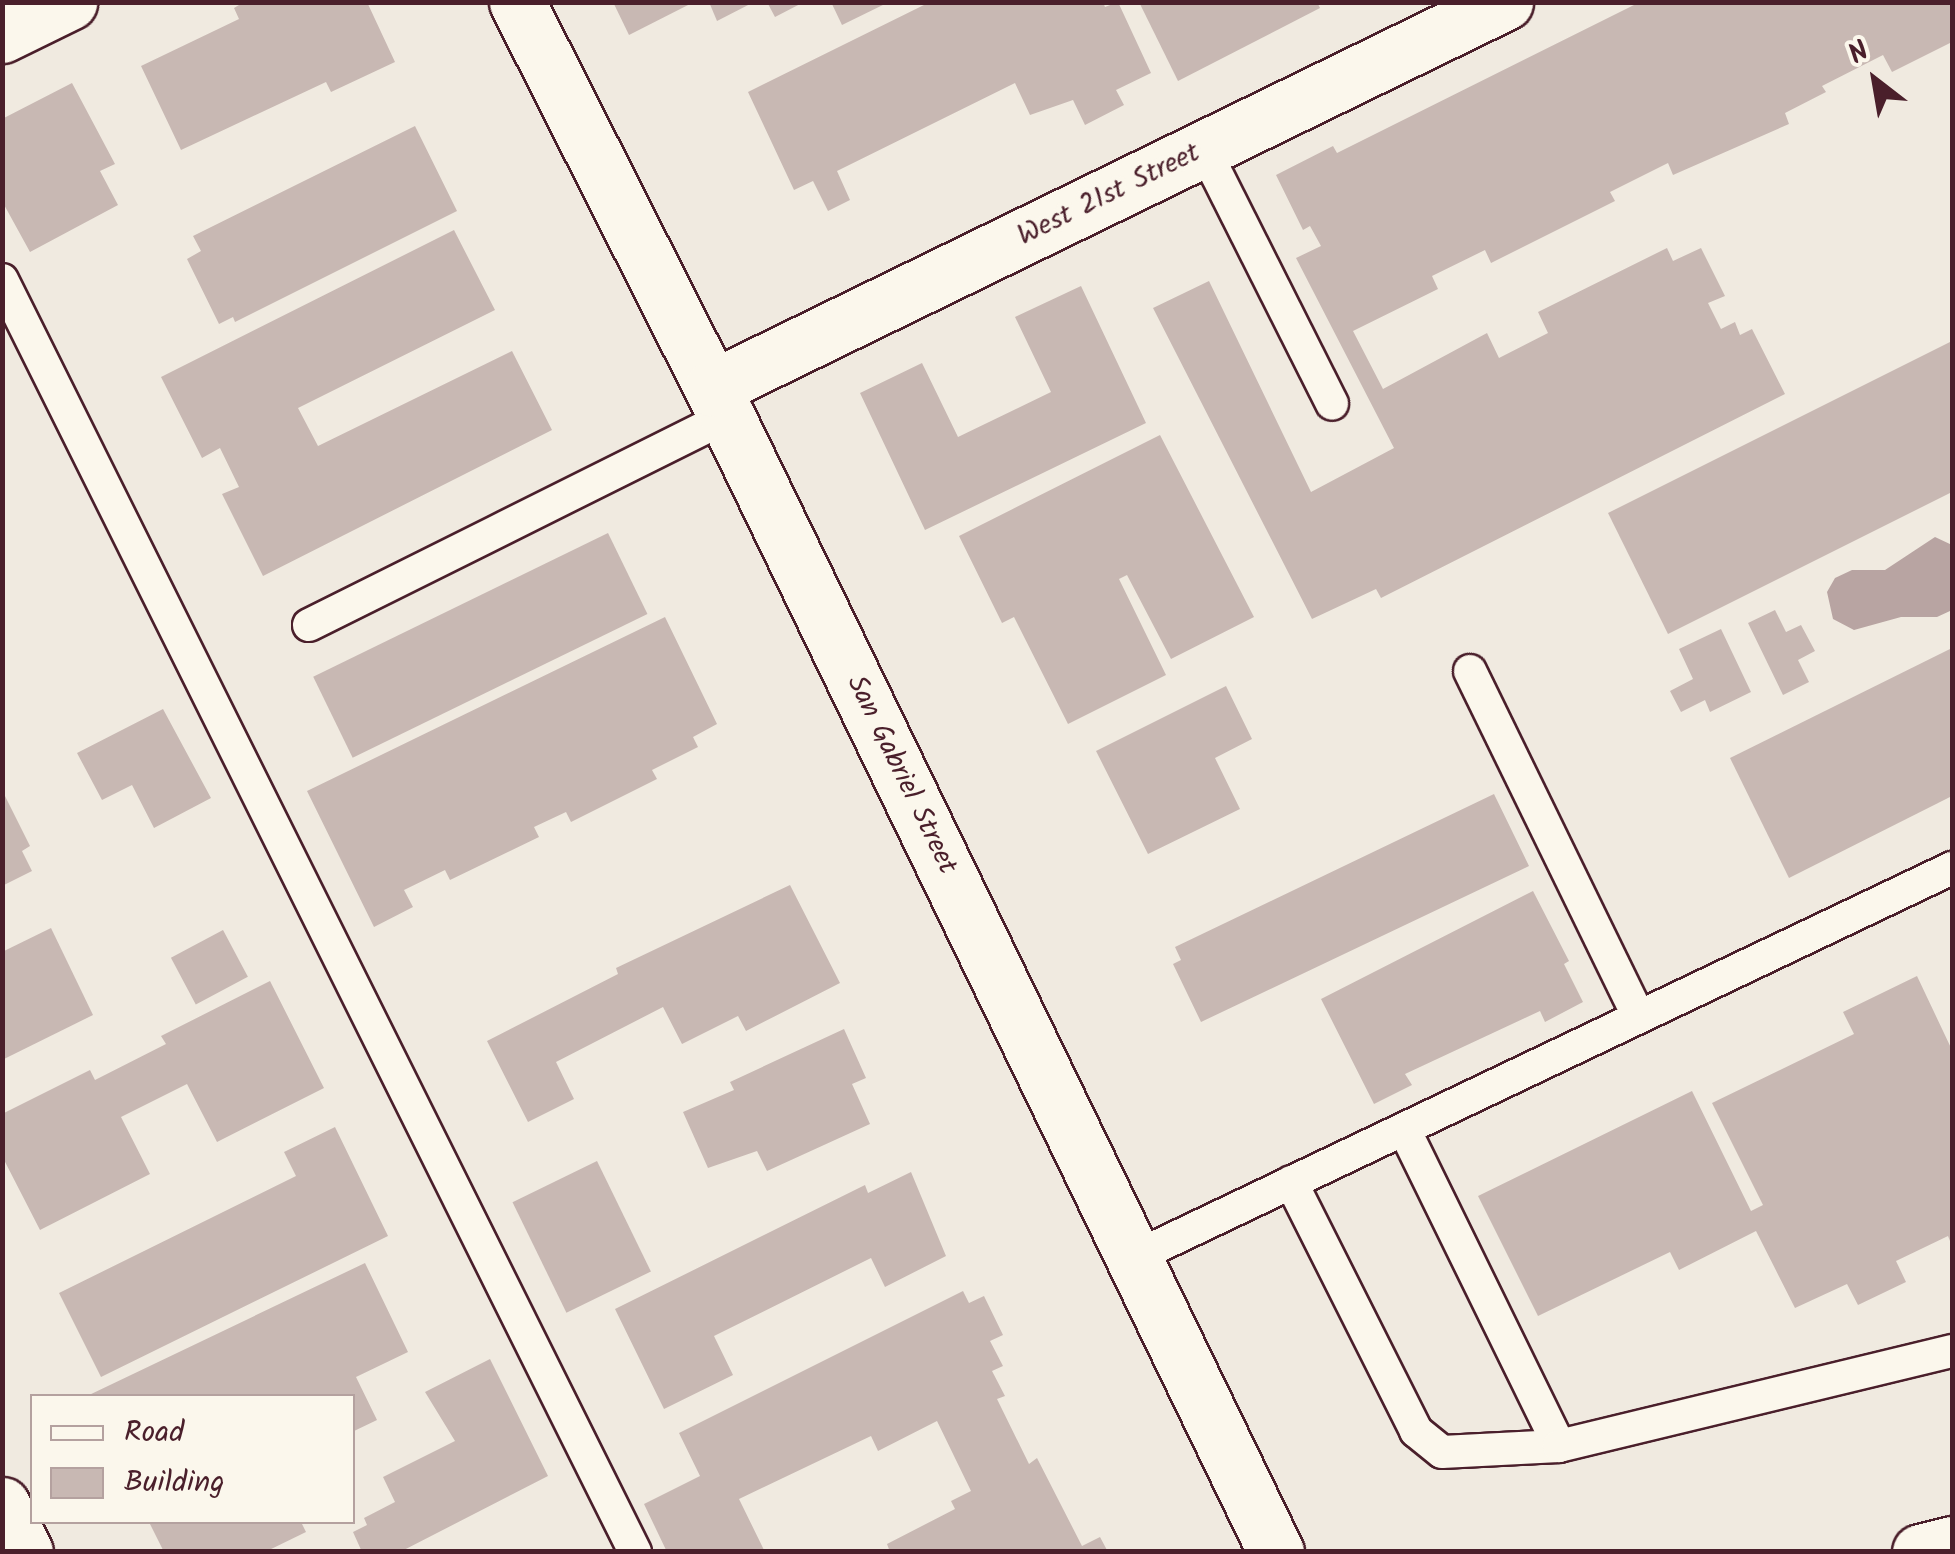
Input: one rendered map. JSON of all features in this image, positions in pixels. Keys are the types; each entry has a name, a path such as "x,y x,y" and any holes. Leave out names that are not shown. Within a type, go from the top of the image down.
{"street":[{"path":"2,35 70,2"},
{"name":"San Gabriel Street","path":"517,2 719,403 1276,1552"},
{"name":"West 21st Street","path":"719,403 1204,149 1505,2"},
{"path":"2,1506 25,1552"},
{"path":"1920,1552 1952,1544"}],"lane":[{"path":"1204,149 1332,404"},
{"path":"2,280 635,1552"},
{"path":"309,625 719,403"},
{"path":"1470,671 1638,1016"},
{"path":"1135,1257 1952,868"},
{"path":"1404,1129 1559,1446"},
{"path":"1290,1182 1416,1432 1442,1452 1559,1446 1952,1351"}],"shaded area":[{"path":"1935,537 1952,545 1950,611 1937,617 1901,617 1854,630 1833,619 1827,592 1835,578 1852,570 1885,570"}],"building":[{"path":"244,2 367,2 395,62 331,92 326,82 181,150 141,66 239,19 234,8"},
{"path":"613,2 694,2 629,35"},
{"path":"709,2 754,2 717,21"},
{"path":"767,2 804,2 775,17"},
{"path":"831,2 889,2 842,25"},
{"path":"930,2 1103,2 1105,7 1118,2 1151,73 1116,90 1124,105 1085,125 1073,100 1030,115 1015,83 837,171 850,200 828,211 813,181 794,190 748,92"},
{"path":"1139,2 1317,2 1320,8 1178,81"},
{"path":"1640,2 1952,2 1952,42 1892,72 1883,55 1822,86 1826,92 1785,113 1789,124 1673,175 1668,163 1610,192 1615,201 1491,263 1485,250 1432,276 1438,289 1353,331 1383,389 1487,333 1499,358 1548,333 1538,312 1667,248 1673,261 1701,248 1725,296 1708,303 1721,329 1735,322 1740,335 1752,329 1785,394 1381,598 1376,589 1312,619 1153,308 1209,281 1311,492 1394,448 1296,258 1321,246 1310,226 1303,230 1276,175 1333,146 1337,153"},
{"path":"72,83 115,164 100,171 118,205 30,252 2,201 2,119"},
{"path":"415,126 457,211 235,322 233,317 219,324 187,259 201,251 193,236"},
{"path":"454,230 495,310 298,408 318,446 512,351 552,430 263,576 222,494 239,487 220,448 202,458 161,377"},
{"path":"1081,286 1146,423 925,530 860,393 922,363 958,437 1051,392 1015,317"},
{"path":"1952,341 1952,492 1668,634 1608,513"},
{"path":"1160,435 1254,617 1171,659 1127,575 1119,579 1166,675 1068,724 1014,617 1002,623 959,536"},
{"path":"608,533 647,614 353,758 313,677"},
{"path":"1775,610 1786,632 1801,625 1815,651 1798,660 1809,682 1783,695 1748,623"},
{"path":"665,617 717,724 693,737 698,747 652,770 657,779 571,822 566,812 534,827 539,837 450,880 445,870 404,890 413,907 374,927 307,791"},
{"path":"1721,629 1751,692 1710,712 1705,700 1681,712 1670,691 1693,679 1679,649"},
{"path":"1952,648 1952,796 1789,878 1730,758"},
{"path":"1226,686 1252,739 1215,758 1240,809 1148,854 1096,751"},
{"path":"163,709 211,798 154,828 132,785 102,800 77,753"},
{"path":"2,790 30,846 22,851 32,871 2,886"},
{"path":"1494,794 1529,866 1201,1022 1173,964 1181,960 1175,947"},
{"path":"790,885 840,983 746,1031 738,1016 682,1044 663,1007 556,1062 574,1099 528,1122 487,1041 618,974 616,968"},
{"path":"1533,891 1569,961 1564,964 1583,1002 1545,1022 1540,1011 1405,1074 1412,1085 1374,1104 1321,999"},
{"path":"51,928 93,1015 2,1060 2,952"},
{"path":"223,930 248,977 196,1004 171,958"},
{"path":"1917,976 1952,1050 1952,1246 1948,1236 1896,1261 1906,1282 1858,1305 1847,1284 1795,1308 1756,1231 1679,1270 1670,1252 1538,1316 1478,1196 1692,1091 1751,1211 1763,1205 1712,1103 1854,1034 1843,1012"},
{"path":"270,981 324,1088 217,1142 187,1084 121,1117 150,1174 40,1230 2,1156 2,1114 90,1070 95,1080 166,1044 161,1036"},
{"path":"844,1029 866,1078 852,1084 870,1124 767,1171 757,1151 708,1168 683,1112 734,1090 730,1082"},
{"path":"335,1127 388,1236 101,1377 59,1293 296,1176 284,1152"},
{"path":"597,1161 651,1272 566,1313 513,1202"},
{"path":"911,1172 946,1256 885,1287 871,1258 714,1336 733,1375 664,1409 615,1309 865,1185 868,1193"},
{"path":"365,1263 408,1352 356,1377 377,1420 355,1431 355,1394 91,1394"},
{"path":"963,1291 969,1303 984,1296 1003,1335 990,1341 1003,1366 992,1371 1005,1396 997,1399 1029,1464 1037,1458 1082,1546 1100,1537 1108,1552 890,1552 887,1544 955,1509 951,1501 971,1491 937,1421 878,1451 871,1436 739,1499 765,1552 667,1552 644,1504 700,1476 679,1433"},
{"path":"490,1359 548,1476 400,1552 362,1552 353,1532 367,1525 364,1518 395,1502 383,1477 455,1441 425,1392"},
{"path":"150,1524 302,1524 306,1532 265,1552 164,1552"}]}
